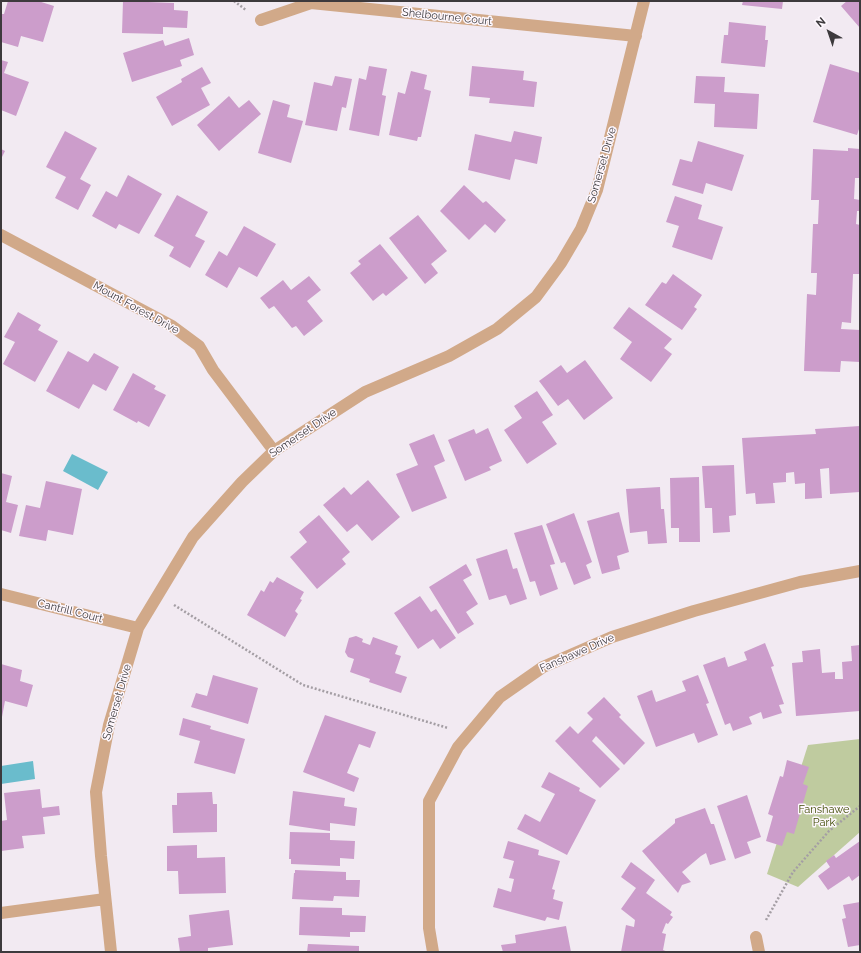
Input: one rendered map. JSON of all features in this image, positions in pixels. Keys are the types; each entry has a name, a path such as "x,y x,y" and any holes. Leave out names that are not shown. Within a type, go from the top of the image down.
{"street":[{"name":"Somerset Drive","path":"111,952 96,792 108,725 138,628 193,537 242,482 274,451 365,392 449,356 497,329 536,296 561,263 581,229 597,190 644,1"},
{"name":"Shelbourne Court","path":"261,20 311,3 636,36"},
{"name":"Mount Forest Drive","path":"1,234 172,326 198,346 213,370 274,451"},
{"name":"Fanshawe Drive","path":"433,952 429,928 429,801 458,747 500,697 543,667 612,637 694,611 800,582 860,571"},
{"name":"Cantrill Court","path":"1,594 138,628"},
{"path":"1,913 105,899"},
{"path":"756,937 759,952"}],"path":[{"path":"158,595 303,685 468,734"},
{"path":"756,937 793,872 829,831 860,806"}],"green space":[{"name":"Fanshawe Park","path":"860,739 860,832 798,887 767,874 808,745"}],"water":[{"path":"72,454 108,472 98,490 63,471"},
{"path":"33,761 35,779 1,784 1,766"}],"building":[{"path":"8,1 38,1 54,6 43,42 21,36 18,47 1,42 1,14 4,14"},
{"path":"123,1 174,3 174,10 188,11 187,28 163,27 163,34 122,33"},
{"path":"743,1 783,1 782,9 742,5"},
{"path":"847,1 860,1 860,28 841,6"},
{"path":"729,22 766,26 765,40 768,40 765,67 721,63 724,35 728,35"},
{"path":"189,38 194,55 180,60 182,66 132,82 123,53 163,40 165,46"},
{"path":"1,60 8,62 4,73 29,82 16,116 1,110"},
{"path":"830,64 860,73 860,126 857,135 813,122"},
{"path":"369,66 387,69 382,95 386,96 379,136 349,130 359,78 366,80"},
{"path":"472,66 524,71 523,80 537,82 534,107 489,103 490,98 469,96"},
{"path":"202,67 211,83 201,88 210,105 172,126 156,97 182,82 181,79"},
{"path":"411,71 427,75 424,89 431,91 421,137 418,137 417,141 389,135 398,92 405,94"},
{"path":"335,76 352,79 346,108 342,107 337,131 305,125 314,82 332,86"},
{"path":"696,76 725,77 724,92 759,94 757,129 714,127 715,104 694,103"},
{"path":"229,96 239,108 249,100 261,114 219,151 197,125"},
{"path":"273,100 290,105 287,117 303,121 291,163 258,153"},
{"path":"65,131 97,148 80,179 91,185 78,210 55,198 66,177 46,167"},
{"path":"514,131 542,137 537,164 515,159 510,180 468,170 475,134 511,142"},
{"path":"698,141 744,155 732,191 706,183 703,194 672,185 680,159 692,162"},
{"path":"848,148 860,149 860,178 855,178 854,199 860,200 860,211 857,211 856,224 860,225 860,274 853,274 851,323 842,322 841,329 860,330 860,362 841,361 840,372 804,371 807,294 816,295 817,273 811,273 813,224 818,224 819,200 811,200 813,149 848,151"},
{"path":"1,149 5,151 1,159"},
{"path":"128,175 162,194 139,234 119,224 116,229 92,216 106,191 117,197"},
{"path":"464,185 483,203 486,201 506,220 495,233 485,224 469,240 440,211"},
{"path":"177,195 208,212 195,236 205,241 190,268 169,256 174,247 154,236"},
{"path":"675,196 702,205 698,219 723,227 712,260 672,247 679,226 666,222"},
{"path":"418,215 447,251 431,264 438,273 425,284 389,238"},
{"path":"244,226 276,244 257,277 239,267 227,288 205,275 219,251 227,256"},
{"path":"380,244 408,278 386,296 383,293 373,301 350,273 361,264 358,261"},
{"path":"673,274 702,295 694,307 697,309 682,330 645,305 662,282 666,284"},
{"path":"309,276 321,290 307,301 323,321 304,336 296,326 292,328 274,306 269,309 260,298 283,280 291,290"},
{"path":"629,307 672,339 664,348 672,354 651,382 620,359 632,342 613,328"},
{"path":"18,312 41,325 38,330 58,341 35,382 3,364 15,342 4,337"},
{"path":"68,351 88,362 94,353 119,367 106,391 93,384 79,409 46,391"},
{"path":"585,360 613,398 584,420 568,399 558,406 539,381 561,365 567,373"},
{"path":"133,373 156,386 154,389 166,395 149,427 138,421 137,423 113,410"},
{"path":"537,391 553,415 542,422 557,444 527,464 504,430 522,418 514,406"},
{"path":"860,426 860,492 830,494 829,468 820,469 822,498 805,499 805,483 795,484 794,472 786,473 786,482 773,483 775,503 756,504 755,493 746,494 742,438 816,434 815,429"},
{"path":"488,428 502,461 489,467 491,470 465,481 448,440 474,429 476,434"},
{"path":"434,434 445,461 434,466 447,498 412,512 396,474 418,465 409,444"},
{"path":"734,465 736,515 729,516 730,532 713,533 712,508 705,508 702,466"},
{"path":"1,473 12,476 6,502 18,505 11,533 1,530"},
{"path":"699,477 700,542 679,542 679,528 671,528 670,478"},
{"path":"368,480 400,517 372,541 357,524 347,532 323,505 344,487 351,495"},
{"path":"46,481 82,489 73,535 48,530 46,541 19,536 26,505 40,508"},
{"path":"660,487 661,509 664,509 667,543 648,544 647,531 630,533 626,489"},
{"path":"619,512 629,552 617,556 620,569 602,574 587,521"},
{"path":"574,513 592,562 586,565 591,578 574,585 565,562 561,563 546,524"},
{"path":"319,515 350,552 342,559 346,564 317,589 290,557 307,542 299,532"},
{"path":"542,525 555,564 550,565 558,589 540,596 535,581 530,582 514,533"},
{"path":"507,549 513,569 517,568 527,599 510,605 506,595 489,600 476,559"},
{"path":"466,564 472,575 463,580 478,604 466,612 474,624 458,634 429,587"},
{"path":"277,577 304,592 300,599 302,600 295,611 298,614 285,637 247,615 261,590 264,592 270,581 273,583"},
{"path":"420,596 431,612 436,609 456,638 440,649 433,639 418,649 394,613"},
{"path":"356,636 363,639 362,642 370,645 373,637 398,646 395,654 401,656 395,673 407,677 401,693 369,682 370,679 350,672 354,659 348,657 345,652 349,638"},
{"path":"765,643 774,666 771,667 784,704 779,705 782,713 763,719 761,712 749,717 752,724 733,731 730,723 725,725 703,665 725,657 728,667 747,660 744,652"},
{"path":"860,645 860,711 796,716 792,663 803,662 802,651 820,649 822,673 835,672 835,679 843,679 842,662 852,661 851,646"},
{"path":"1,664 22,670 20,681 33,685 27,707 5,701 2,717"},
{"path":"213,675 258,688 248,724 191,707 196,693 207,696"},
{"path":"698,675 709,703 706,704 718,735 698,743 694,733 656,747 637,696 652,690 656,702 686,691 682,681"},
{"path":"604,697 621,715 619,717 645,743 624,765 596,736 592,741 620,769 600,788 555,741 570,726 578,734 593,719 587,713"},
{"path":"325,715 376,732 370,748 359,744 347,773 359,778 354,792 303,772"},
{"path":"183,718 211,726 210,729 245,739 235,774 194,763 200,741 179,735"},
{"path":"787,760 809,767 803,784 808,786 794,834 787,832 782,846 766,841 773,816 768,814 780,776 783,777"},
{"path":"549,772 580,788 579,791 596,800 567,855 517,829 525,814 540,822 555,794 541,787"},
{"path":"40,789 42,808 59,806 60,815 43,817 45,834 22,836 24,848 1,851 1,821 7,820 4,793"},
{"path":"293,791 345,798 344,806 357,808 355,826 330,823 330,831 289,825"},
{"path":"212,792 213,804 217,804 217,832 173,833 172,805 177,805 177,793"},
{"path":"747,795 761,837 747,842 751,853 735,859 717,806"},
{"path":"705,808 711,824 714,824 726,860 710,865 706,853 701,856 682,872 691,882 682,885 678,893 642,851 675,823 675,819"},
{"path":"290,832 330,833 330,840 355,841 354,859 340,858 340,866 291,864 291,859 289,859"},
{"path":"508,841 539,850 538,855 560,861 552,889 555,890 553,899 563,902 559,920 547,917 545,921 493,907 498,888 511,892 514,879 509,878 514,861 503,858"},
{"path":"860,841 860,875 852,881 849,876 828,890 818,876 830,867 826,861 834,855 836,858"},
{"path":"197,845 197,858 225,857 226,893 179,894 178,871 167,871 167,846"},
{"path":"631,862 655,880 646,893 672,912 670,915 673,917 668,924 666,923 662,933 666,934 663,950 668,952 621,952 626,925 634,927 635,920 621,909 636,888 621,877"},
{"path":"295,870 346,872 346,880 360,880 359,897 334,896 333,901 292,899"},
{"path":"860,902 860,945 848,947 842,919 846,918 843,905"},
{"path":"300,907 342,908 342,915 366,916 365,932 350,932 350,937 299,935"},
{"path":"229,910 233,945 208,948 208,952 180,952 178,938 191,936 189,915"},
{"path":"566,926 571,952 503,952 501,945 516,943 515,935"},
{"path":"308,944 359,946 359,952 307,952"}]}
